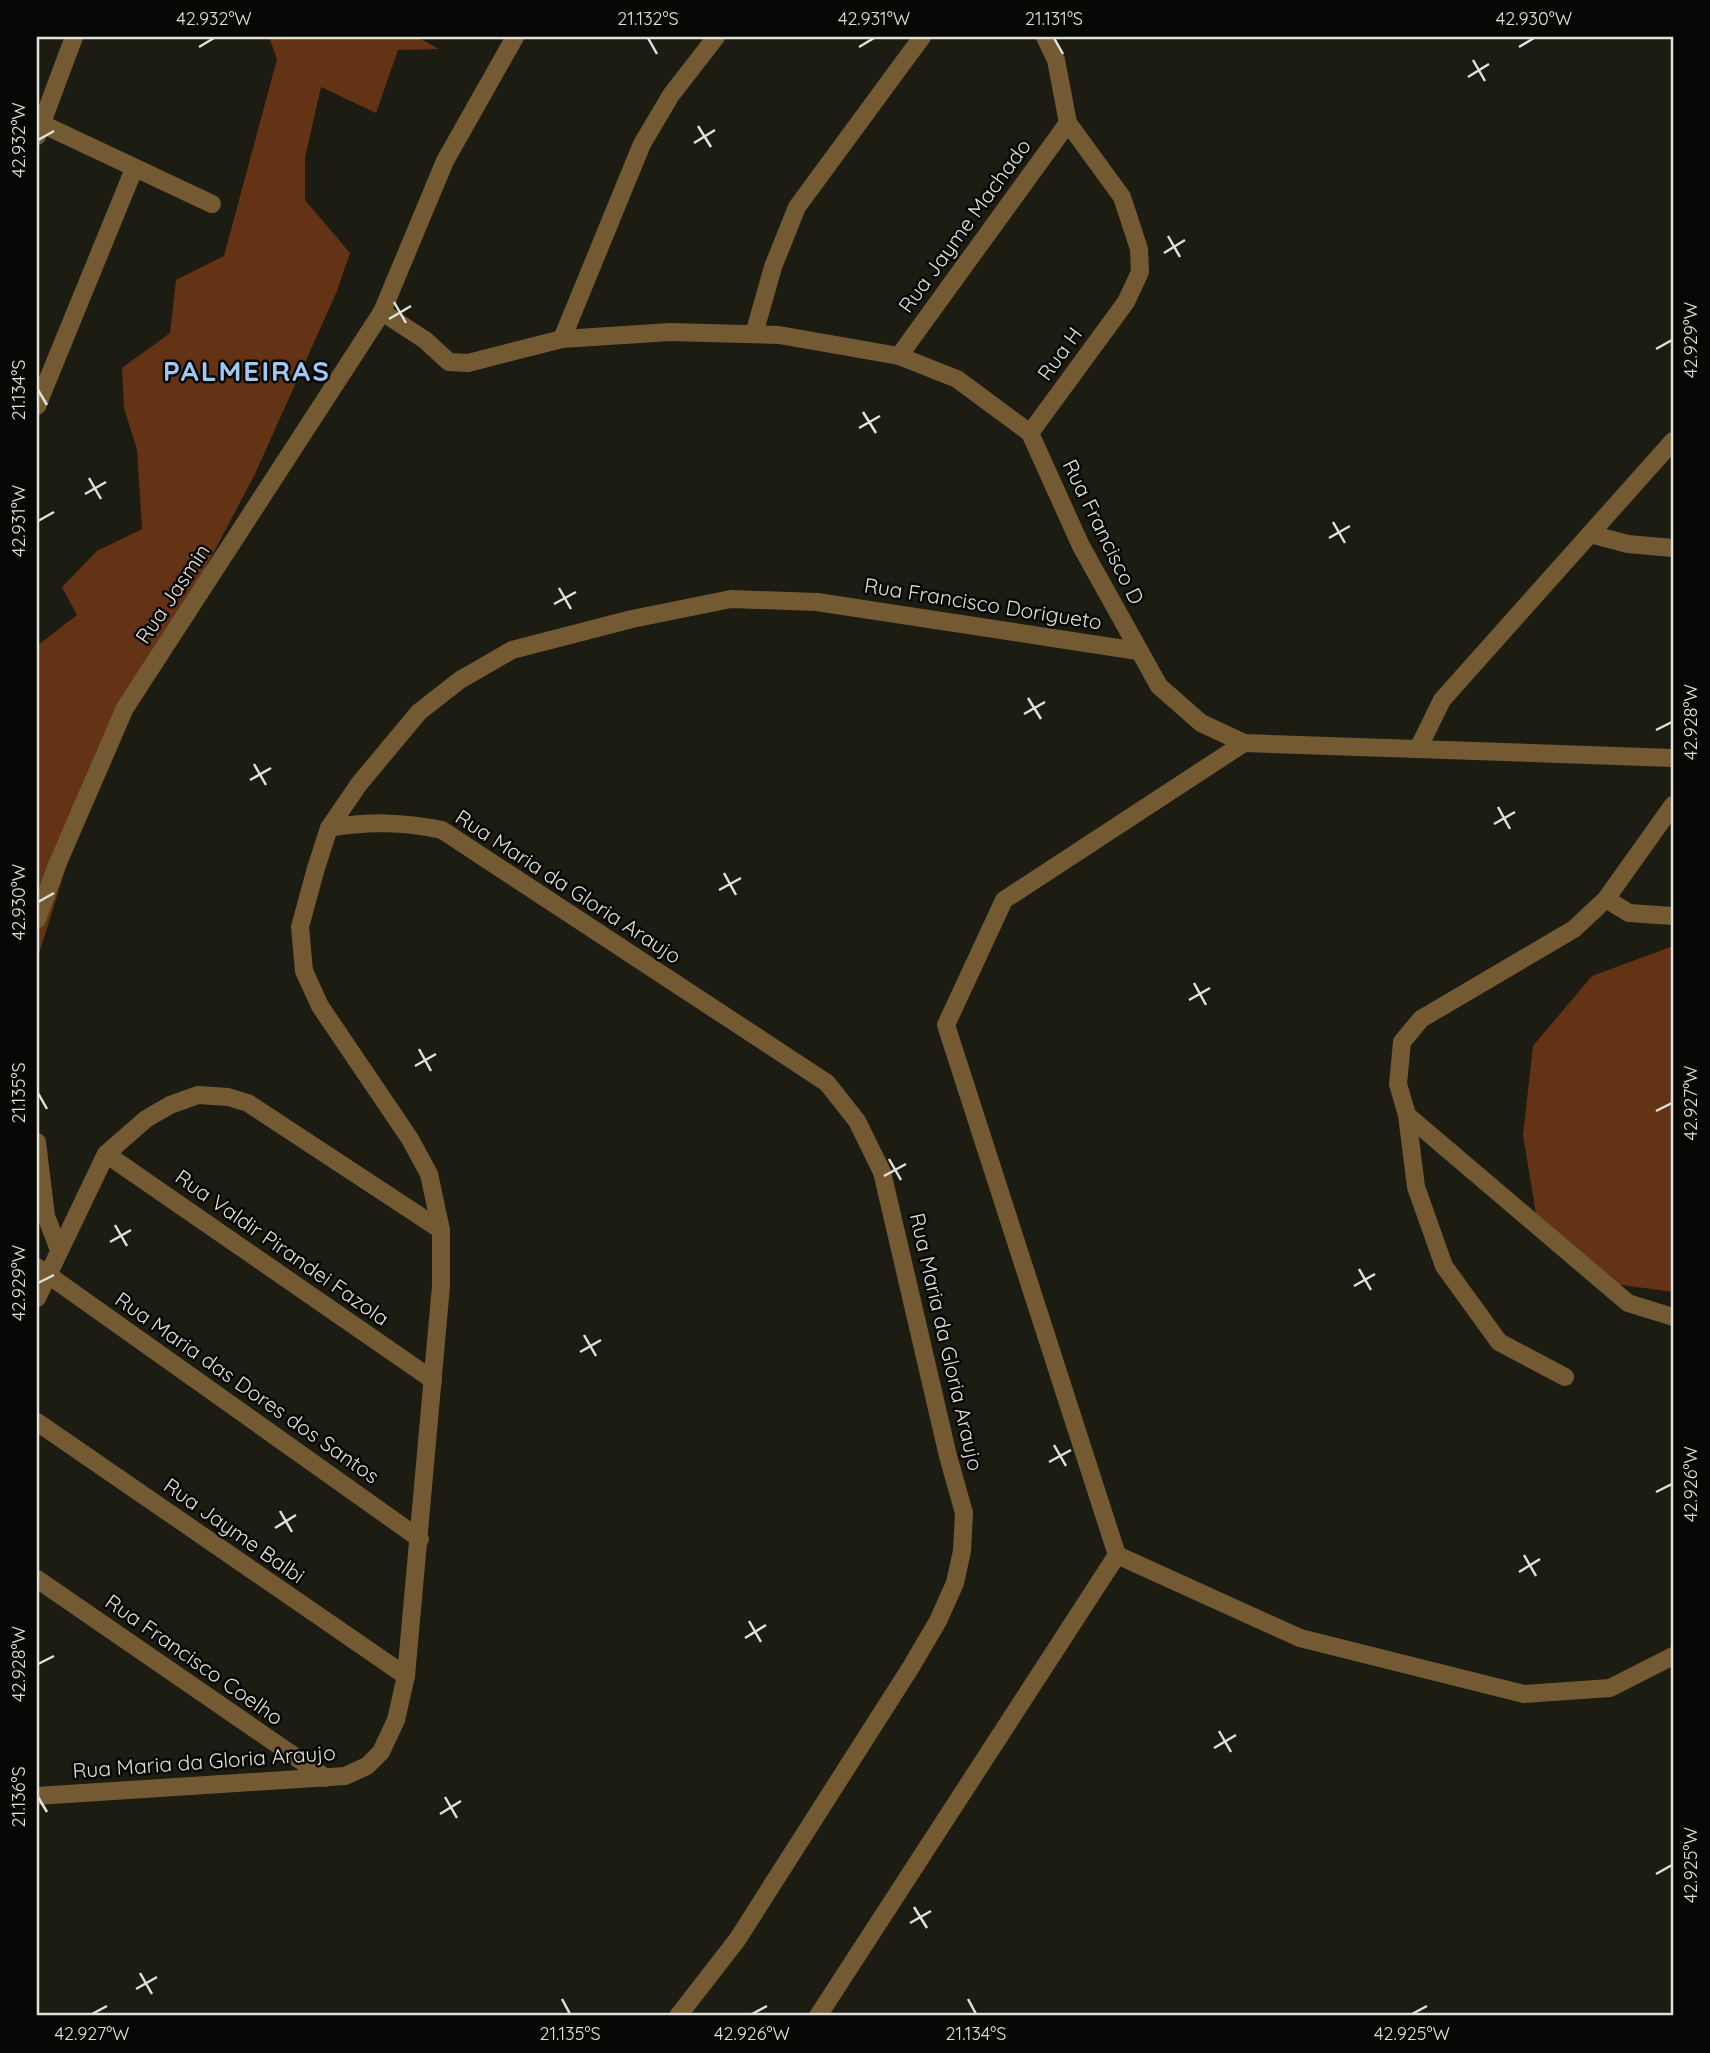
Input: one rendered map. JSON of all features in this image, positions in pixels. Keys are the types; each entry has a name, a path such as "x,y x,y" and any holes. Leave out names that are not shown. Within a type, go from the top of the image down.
{"street":[{"path":"74,37 39,130 212,204"},
{"name":"Rua Jasmin","path":"37,919 57,865 125,708 382,312 445,162 514,37"},
{"path":"562,339 642,144 671,94 716,37"},
{"path":"754,334 773,267 797,207 922,37"},
{"path":"1045,37 1056,60 1068,123"},
{"path":"1056,60 1064,37"},
{"name":"Rua H","path":"1030,433 1126,302 1140,272 1139,249 1122,197 1068,123"},
{"name":"Rua Jayme Machado","path":"900,356 1068,123"},
{"path":"37,407 134,169"},
{"path":"382,312 425,340 449,362 468,363 562,339 670,332 779,335 900,356 957,379 1030,433"},
{"name":"Rua Francisco D","path":"1030,433 1081,546 1138,651"},
{"path":"1418,749 1443,700 1673,441"},
{"path":"1590,534 1628,544 1673,548"},
{"name":"Rua Francisco Dorigueto","path":"329,828 359,784 418,712 460,680 512,650 632,619 731,599 817,601 1138,651"},
{"path":"1138,651 1159,686 1201,723 1244,743 1673,758"},
{"path":"1244,743 1004,900 946,1025 1117,1555 1300,1638 1524,1694 1610,1688 1673,1656"},
{"path":"1565,1377 1499,1342 1444,1266 1416,1187 1407,1115 1398,1084 1402,1042 1421,1019 1574,929 1606,899 1673,805"},
{"name":"Rua Maria da Gloria Araujo","path":"37,1796 345,1776 367,1766 381,1752 396,1720 406,1676 420,1539 441,1286 441,1230 429,1174 410,1139 320,1006 304,971 300,927 329,828 363,822 404,822 442,830 827,1083 857,1121 883,1172 964,1513 962,1551 955,1583 938,1621 737,1940 678,2016"},
{"path":"1606,899 1629,913 1673,916"},
{"path":"37,1298 42,1271 59,1250 106,1154 146,1119 170,1105 198,1095 228,1097 248,1103 441,1230"},
{"path":"1407,1115 1628,1303 1673,1317"},
{"path":"37,1142 46,1216 59,1250"},
{"name":"Rua Valdir Pirandei Fazola","path":"106,1154 433,1380"},
{"name":"Rua Maria das Dores dos Santos","path":"42,1271 420,1539"},
{"name":"Rua Jayme Balbi","path":"37,1422 406,1676"},
{"path":"818,2016 1117,1555"},
{"name":"Rua Francisco Coelho","path":"37,1580 326,1778"}],"shaded area":[{"path":"269,37 417,37 439,49 398,50 376,113 321,87 305,158 305,200 350,253 337,291 255,474 93,781 37,960 37,646 77,615 62,587 97,551 142,529 137,450 124,408 122,368 170,333 176,280 224,256 277,59"},
{"path":"1673,946 1673,1292 1594,1281 1538,1226 1523,1135 1533,1046 1592,976"}],"district":[{"name":"PALMEIRAS","path":"247,371"}]}
